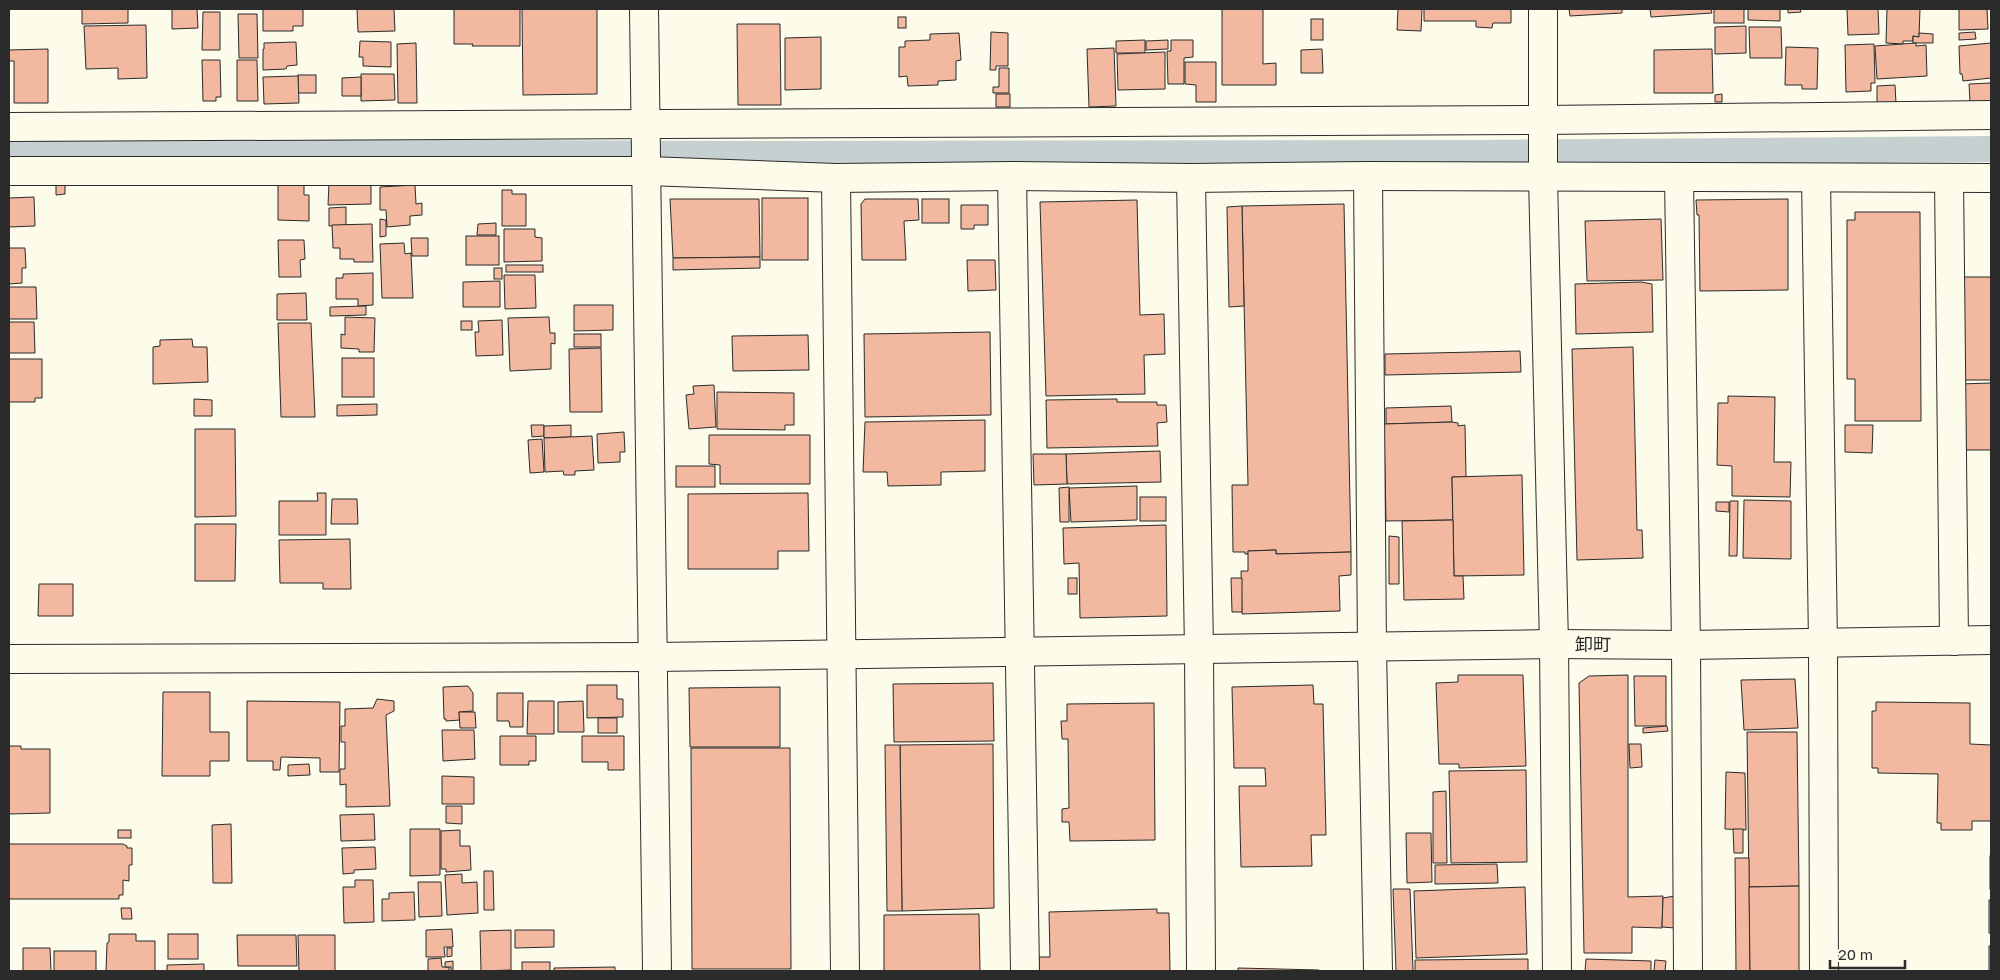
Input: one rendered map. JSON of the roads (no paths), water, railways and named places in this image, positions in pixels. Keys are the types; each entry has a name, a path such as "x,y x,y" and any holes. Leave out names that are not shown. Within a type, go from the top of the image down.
{"street":[{"path":"644,9 657,971"},
{"path":"1543,9 1543,170 1554,644 1556,971"},
{"path":"9,127 646,129 1544,127 1991,115"},
{"path":"9,171 647,168 836,178 1012,176 1190,178 1368,176 1543,170 1679,177 1991,178"},
{"path":"1012,176 1025,971"},
{"path":"1368,176 1372,647 1378,971"},
{"path":"1679,177 1686,645 1688,971"},
{"path":"836,178 845,971"},
{"path":"1190,178 1199,650 1201,971"},
{"path":"1816,178 1823,643 1824,971"},
{"path":"1949,178 1954,641"},
{"path":"9,659 654,657 1554,644 1686,645 1991,640"}],"waterway":[{"path":"9,151 737,154 1474,153 1991,149"}],"district":[{"name":"卸町","path":"1593,644"}]}
